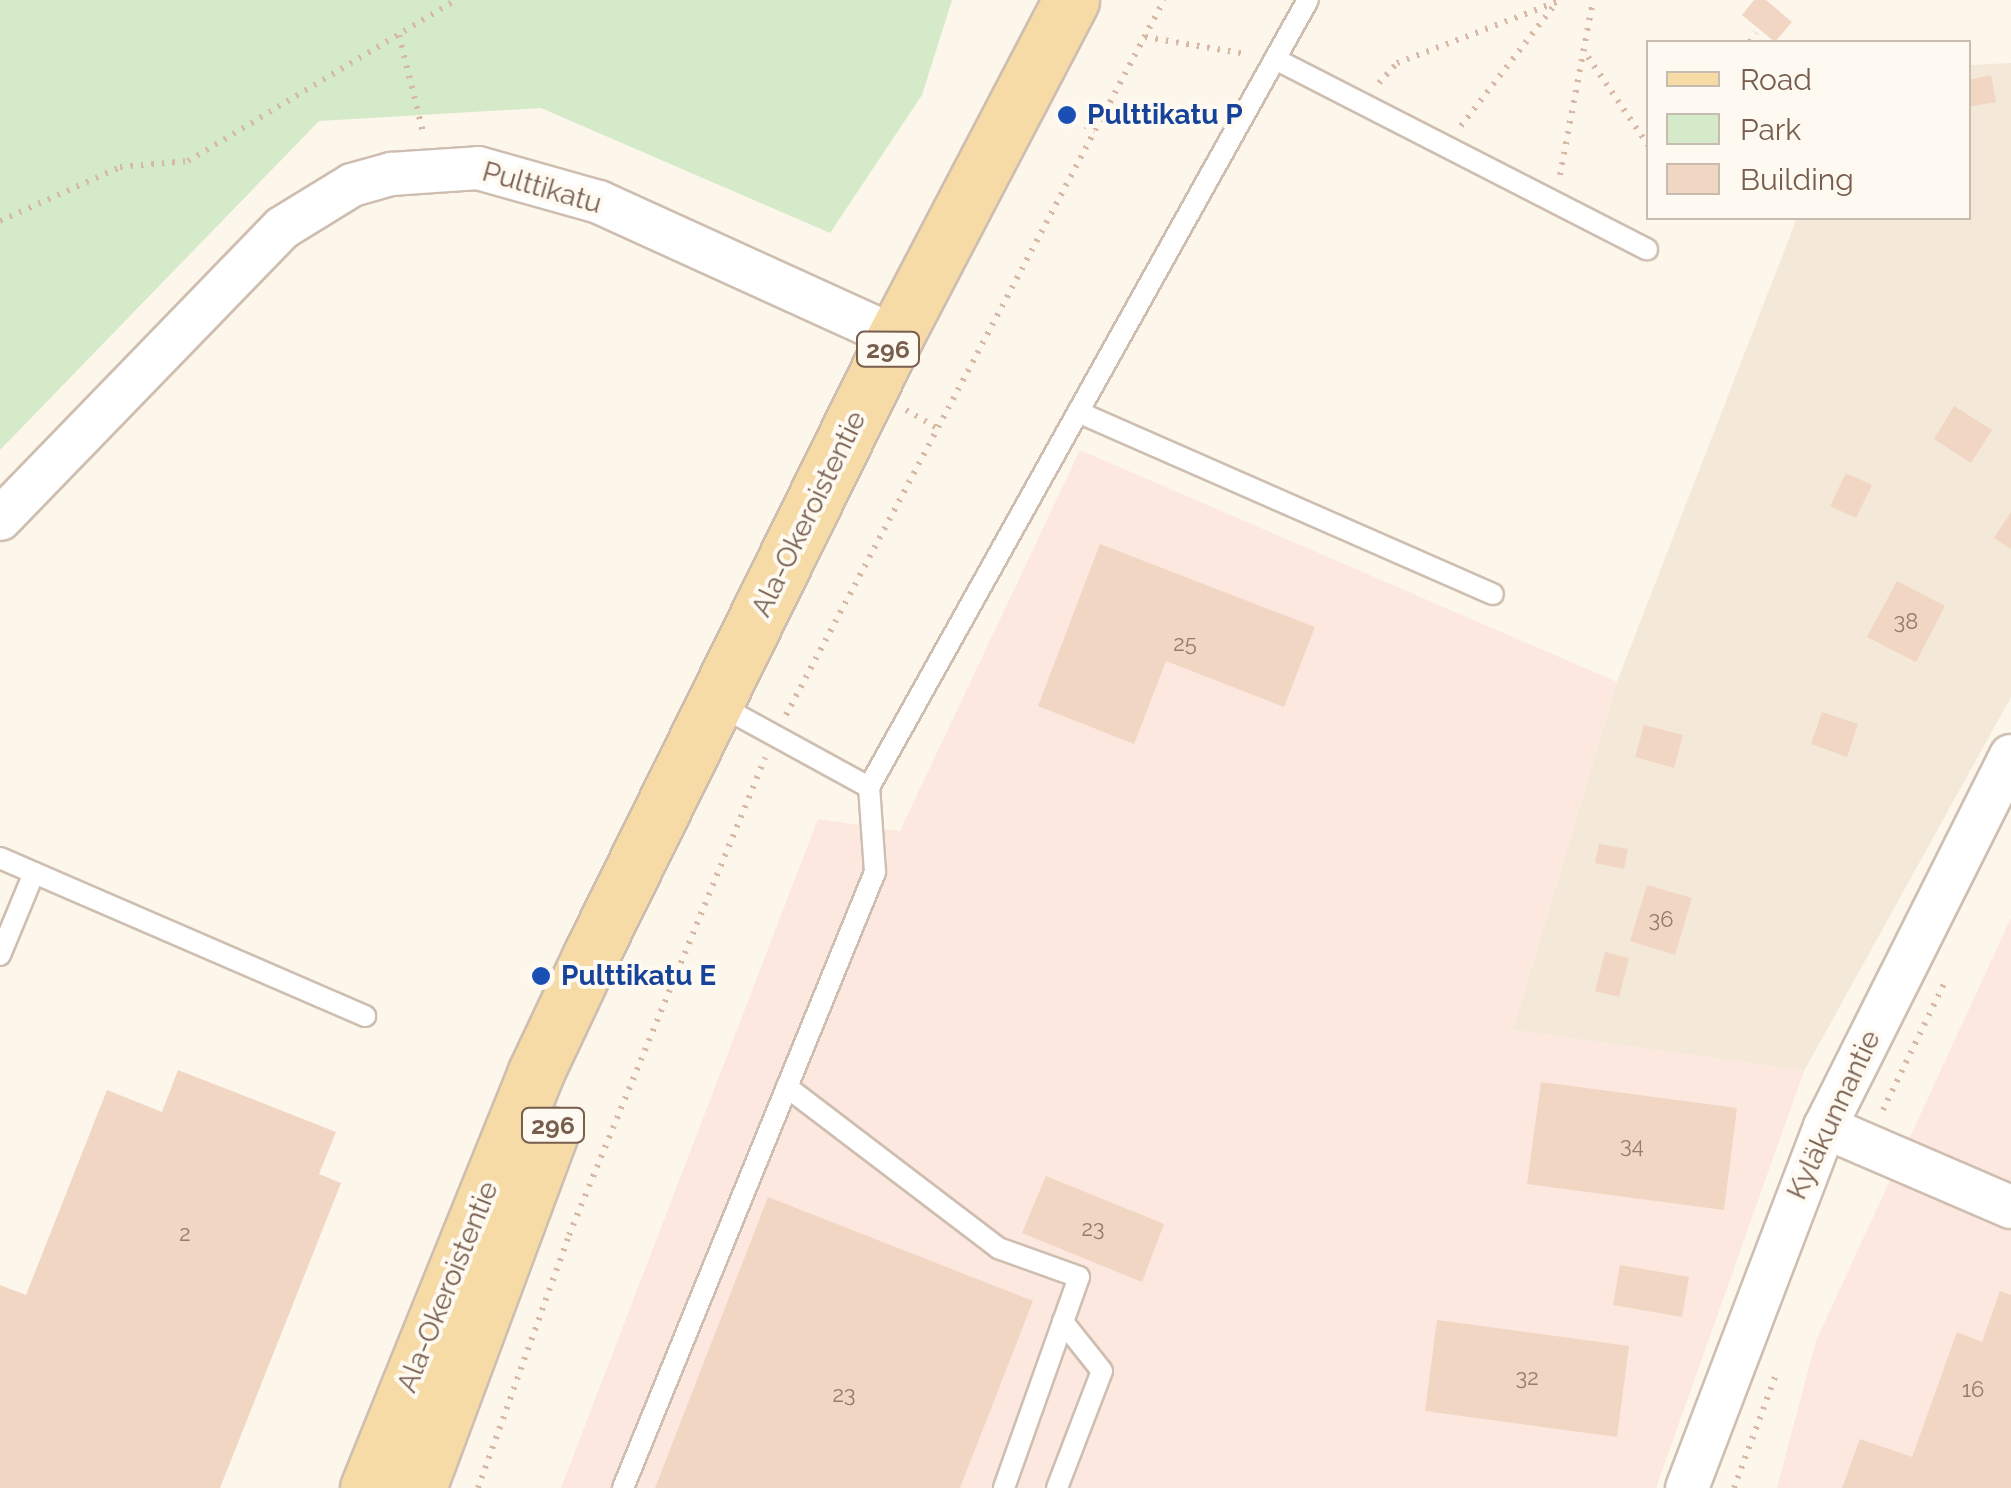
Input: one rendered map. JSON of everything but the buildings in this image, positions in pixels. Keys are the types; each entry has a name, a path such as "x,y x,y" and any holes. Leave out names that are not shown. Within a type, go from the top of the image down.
{"main road":[{"name":"Ala-Okeroistentie","path":"368,1488 534,1074 690,764 894,337 1072,0"},
{"name":"Ala-Okeroistentie","path":"418,1488 690,764"}],"street":[{"name":"Pulttikatu","path":"0,519 282,228 352,185 431,167 478,168 599,202 894,337"},
{"name":"Kyläkunnantie","path":"1687,1488 1825,1127 2011,756"},
{"path":"1825,1127 2011,1207"}],"lane":[{"path":"623,1488 875,872 869,787 1308,0"},
{"path":"1275,59 1647,248"},
{"path":"1078,412 1493,594"},
{"path":"717,704 869,787"},
{"path":"0,858 365,1016"},
{"path":"0,955 34,873"},
{"path":"787,1087 998,1248 1079,1277 1004,1488"},
{"path":"1058,1488 1102,1371 1064,1322"}],"path":[{"path":"0,221 120,167 188,161 456,0"},
{"path":"1362,103 1397,63 1560,0"},
{"path":"1451,148 1470,108 1560,0"},
{"path":"1552,199 1587,56 1592,0"},
{"path":"1751,40 1756,33"},
{"path":"399,35 431,167"},
{"path":"1144,37 1275,59"},
{"path":"1587,56 1646,142"},
{"path":"1067,115 1096,131"}],"shaded area":[{"path":"2011,63 2011,697 1804,1071 1513,1030 1617,682 1796,220 1971,220 1971,65"},
{"path":"1080,450 1617,682 1513,1030 1804,1071 1656,1488 561,1488 818,819 900,831"},
{"path":"2011,918 2011,1488 1777,1488 1816,1341"}],"green space":[{"path":"0,0 952,0 922,95 830,233 541,108 319,121 0,450"}],"place":[{"name":"Pulttikatu P","path":"1067,115"},
{"name":"Pulttikatu E","path":"541,976"}]}
